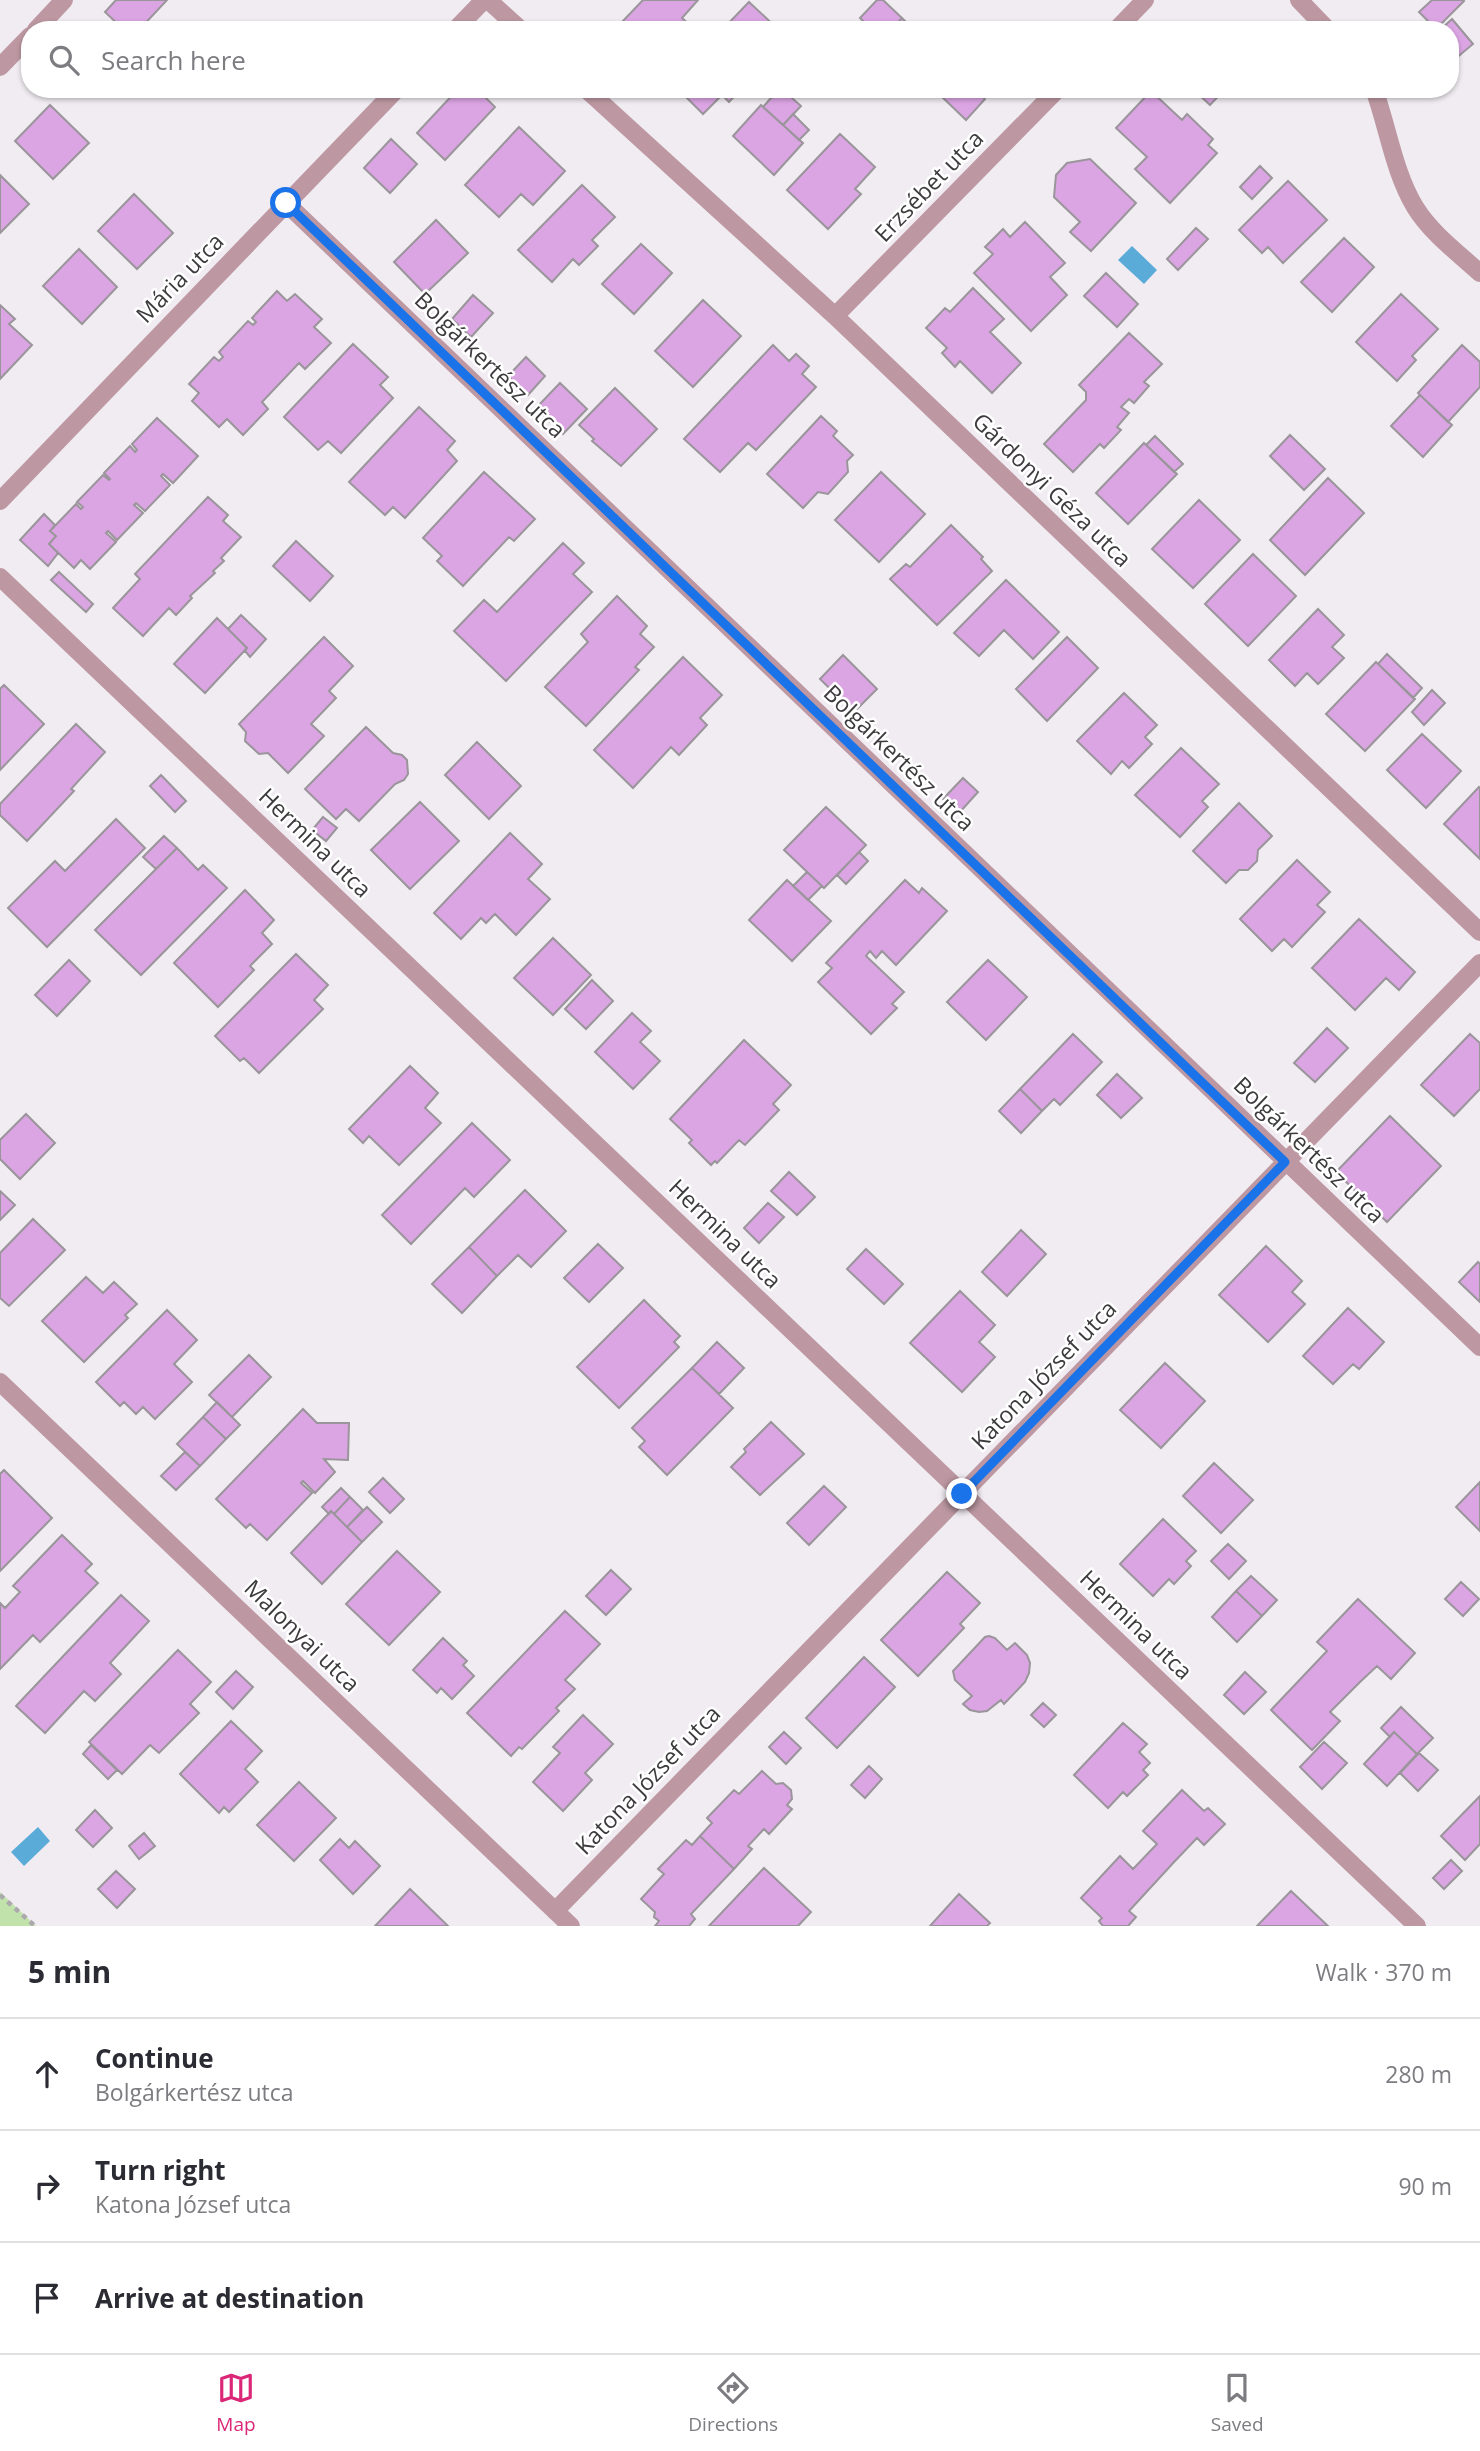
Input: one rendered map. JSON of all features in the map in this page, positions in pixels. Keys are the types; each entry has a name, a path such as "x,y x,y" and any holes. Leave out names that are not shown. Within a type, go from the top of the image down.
{"street":[{"path":"44,21 64,0"},
{"path":"464,21 486,0 510,21"},
{"path":"1125,21 1145,0"},
{"path":"1299,0 1319,21"},
{"path":"0,67 21,45"},
{"name":"Mária utca","path":"0,502 388,98"},
{"name":"Gárdonyi Géza utca","path":"596,98 835,316 1480,932"},
{"name":"Erzsébet utca","path":"835,316 1049,98"},
{"path":"1377,98 1399,171 1416,208 1442,240 1480,273"},
{"name":"Bolgárkertész utca","path":"286,203 1480,1347"},
{"name":"Hermina utca","path":"0,577 1417,1926"},
{"name":"Katona József utca","path":"555,1910 1480,964"},
{"name":"Malonyai utca","path":"0,1382 571,1926"}],"path":[{"path":"0,1895 35,1926"}],"green space":[{"path":"0,1892 36,1926 0,1926"}],"water":[{"path":"1132,246 1157,270 1144,284 1118,260"},
{"path":"38,1827 50,1841 24,1866 11,1852"}],"building":[{"path":"116,0 167,0 147,21 114,21 105,12"},
{"path":"643,0 698,0 682,18 685,21 623,21"},
{"path":"877,0 883,0 902,18 899,21 863,21 860,18"},
{"path":"1432,0 1464,1 1444,21 1428,21 1419,12"},
{"path":"749,2 769,21 731,21"},
{"path":"1459,27 1473,44 1459,56"},
{"path":"450,98 486,98 495,107 445,160 417,133"},
{"path":"687,98 719,98 703,114"},
{"path":"771,98 792,98 801,106 783,125 763,107"},
{"path":"943,98 985,99 966,120"},
{"path":"1144,98 1158,98 1182,120 1187,114 1213,139 1208,145 1217,153 1170,203 1135,169 1147,157 1116,128"},
{"path":"1203,98 1217,98 1210,105"},
{"path":"50,105 89,143 53,179 15,141"},
{"path":"761,105 803,143 774,175 733,136"},
{"path":"793,114 809,130 799,140 783,125"},
{"path":"519,127 565,171 533,205 521,194 499,217 465,185"},
{"path":"840,134 875,167 855,189 861,194 828,229 787,190"},
{"path":"391,139 417,164 390,193 364,168"},
{"path":"1090,159 1136,203 1091,251 1070,232 1080,222 1054,197 1056,175 1067,163"},
{"path":"1260,166 1272,178 1252,199 1240,187"},
{"path":"0,175 29,204 0,233"},
{"path":"1288,181 1327,220 1283,263 1268,247 1262,253 1239,230"},
{"path":"582,185 615,217 592,240 598,246 579,265 573,259 552,282 518,250"},
{"path":"134,194 173,233 137,269 98,231"},
{"path":"436,220 468,253 425,294 394,262"},
{"path":"1025,222 1065,263 1050,277 1067,295 1031,331 974,273 993,254 985,247 1003,229 1010,237"},
{"path":"1196,228 1208,239 1178,270 1167,259"},
{"path":"1344,238 1374,267 1332,312 1301,282"},
{"path":"641,244 672,273 634,314 602,284"},
{"path":"79,249 117,287 82,324 43,286"},
{"path":"1106,273 1138,304 1117,327 1084,296"},
{"path":"973,288 1004,319 990,332 1021,363 992,393 960,361 955,367 942,353 947,348 926,328 945,308 950,312"},
{"path":"277,291 287,301 295,294 322,319 314,327 331,343 305,369 299,363 262,402 268,409 243,435 227,419 219,427 192,401 199,393 189,384 214,357 219,361 223,357 219,352 248,321 253,325 256,322 252,318"},
{"path":"1401,294 1438,329 1412,356 1416,360 1397,381 1356,342"},
{"path":"473,295 493,313 471,337 452,319"},
{"path":"703,300 741,336 693,387 655,351"},
{"path":"0,305 15,319 9,324 32,345 0,379"},
{"path":"1129,333 1162,364 1144,382 1149,386 1134,403 1129,399 1121,407 1129,413 1117,427 1121,430 1104,448 1100,444 1073,472 1044,444 1086,400 1086,392 1079,385"},
{"path":"353,344 388,377 380,385 393,398 341,453 328,441 318,450 284,417"},
{"path":"773,345 789,361 796,354 809,366 802,374 816,387 756,450 748,443 720,472 684,439"},
{"path":"1462,345 1480,362 1480,387 1448,422 1418,393"},
{"path":"526,357 545,376 528,395 508,376"},
{"path":"560,383 587,409 563,434 536,408"},
{"path":"615,388 657,429 621,466 592,441 594,439 579,425"},
{"path":"1420,395 1452,425 1423,457 1391,426"},
{"path":"419,407 455,441 447,450 457,461 405,518 393,507 385,515 349,482"},
{"path":"821,416 837,431 833,436 853,455 847,461 848,472 828,494 818,492 803,508 767,474"},
{"path":"157,418 198,456 173,483 163,474 161,476 170,485 145,511 136,503 134,505 143,513 117,540 108,531 106,533 116,542 90,569 81,560 74,568 49,544 56,536 50,531 76,504 81,509 83,507 77,502 103,475 110,479 104,473 130,446 135,452 137,450 132,444"},
{"path":"1290,435 1325,469 1304,490 1270,456"},
{"path":"1155,436 1183,464 1174,472 1146,445"},
{"path":"1144,443 1177,474 1128,524 1096,493"},
{"path":"484,472 535,519 514,541 509,537 463,586 437,561 442,556 423,538"},
{"path":"881,472 925,514 879,562 835,520"},
{"path":"1328,478 1364,513 1305,575 1270,540"},
{"path":"208,497 228,515 223,521 241,537 221,558 224,561 213,571 215,573 190,596 192,598 176,615 169,608 143,636 113,608 140,579 135,574"},
{"path":"1199,500 1240,540 1193,588 1152,549"},
{"path":"44,514 55,525 50,531 56,536 49,544 58,553 48,566 20,540"},
{"path":"951,525 983,557 981,559 992,571 937,625 890,579 906,564 910,567"},
{"path":"296,541 333,576 310,601 273,566"},
{"path":"563,543 584,563 573,574 592,592 506,681 454,631 484,600 497,612"},
{"path":"1253,554 1296,596 1248,646 1205,604"},
{"path":"59,572 93,604 86,612 51,580"},
{"path":"1006,580 1059,632 1033,659 1004,630 979,656 954,633"},
{"path":"617,596 647,626 640,634 654,647 635,667 639,670 586,726 545,687 588,642 581,634"},
{"path":"1318,609 1344,635 1332,647 1344,658 1318,684 1307,673 1295,686 1269,660"},
{"path":"241,615 266,639 250,657 245,651 247,648 228,629"},
{"path":"217,618 247,648 205,693 174,664"},
{"path":"324,637 353,666 329,691 336,698 311,724 324,736 288,773 268,753 259,754 245,741 246,732 239,724"},
{"path":"1067,637 1098,668 1047,721 1016,689"},
{"path":"1387,654 1422,688 1413,698 1378,664"},
{"path":"843,655 877,689 854,712 820,679"},
{"path":"683,657 722,695 700,718 707,725 679,755 671,747 633,788 594,750"},
{"path":"1376,662 1415,699 1365,751 1326,714"},
{"path":"4,685 44,724 0,770 0,689"},
{"path":"1432,690 1445,703 1424,725 1412,712"},
{"path":"1124,693 1157,725 1145,737 1152,744 1129,768 1122,761 1111,774 1077,741"},
{"path":"76,724 105,752 71,789 74,791 27,841 0,815 0,804"},
{"path":"366,727 393,753 402,755 407,760 408,774 359,821 346,809 336,819 305,789"},
{"path":"1422,734 1461,771 1426,808 1387,770"},
{"path":"477,742 521,786 489,819 445,775"},
{"path":"1181,748 1219,784 1202,801 1208,807 1180,837 1135,795"},
{"path":"161,775 186,801 175,812 150,786"},
{"path":"963,778 978,792 959,813 943,799"},
{"path":"1480,788 1480,859 1444,824"},
{"path":"420,802 459,841 410,889 371,850"},
{"path":"1239,803 1272,836 1258,850 1257,861 1248,870 1239,870 1226,883 1193,851"},
{"path":"826,807 866,845 824,888 784,850"},
{"path":"323,817 337,828 326,841 312,830"},
{"path":"116,819 145,848 47,947 8,908 55,861 65,871"},
{"path":"510,833 542,864 528,879 550,899 516,935 495,914 486,923 481,918 461,939 434,913"},
{"path":"164,836 177,848 156,869 143,857"},
{"path":"177,848 198,870 203,865 227,888 141,975 95,930"},
{"path":"859,852 868,861 846,884 837,875"},
{"path":"1297,860 1330,892 1317,905 1325,912 1292,947 1284,939 1272,951 1240,919"},
{"path":"807,872 822,886 808,900 793,886"},
{"path":"787,880 831,921 792,961 749,920"},
{"path":"905,880 919,893 922,888 947,911 896,965 882,951 876,958 870,951 866,956 904,992 892,1004 897,1008 871,1034 818,982 832,968 826,963"},
{"path":"245,890 274,920 262,933 272,944 250,966 254,970 218,1007 174,963"},
{"path":"1359,919 1415,972 1399,990 1386,978 1355,1010 1312,968"},
{"path":"553,938 591,975 553,1015 514,978"},
{"path":"296,954 328,985 314,1000 323,1009 259,1073 244,1058 240,1061 215,1036"},
{"path":"69,960 90,981 57,1016 35,995"},
{"path":"988,960 1027,997 986,1040 947,1002"},
{"path":"592,980 613,1001 586,1029 565,1009"},
{"path":"632,1013 651,1031 640,1042 660,1061 633,1089 595,1052"},
{"path":"1327,1028 1348,1048 1315,1082 1294,1063"},
{"path":"1073,1034 1102,1062 1060,1105 1054,1099 1042,1111 1020,1089"},
{"path":"1470,1034 1480,1043 1480,1089 1454,1116 1421,1085"},
{"path":"744,1040 791,1085 773,1104 779,1110 745,1145 739,1140 717,1163 715,1161 711,1165 689,1143 692,1140 670,1119"},
{"path":"410,1066 438,1093 425,1108 441,1123 399,1165 369,1136 363,1143 349,1129"},
{"path":"1117,1074 1142,1098 1121,1118 1097,1095"},
{"path":"1020,1089 1042,1111 1021,1133 999,1111"},
{"path":"26,1114 55,1143 20,1179 0,1159 0,1140"},
{"path":"1390,1116 1441,1166 1387,1222 1336,1172"},
{"path":"472,1123 510,1160 474,1197 465,1188 411,1244 382,1215"},
{"path":"789,1172 815,1197 797,1215 771,1191"},
{"path":"525,1190 566,1231 531,1267 518,1255 497,1276 469,1247"},
{"path":"0,1191 15,1205 0,1220"},
{"path":"768,1203 784,1217 759,1243 744,1228"},
{"path":"33,1219 65,1250 9,1306 0,1298 0,1253"},
{"path":"1021,1230 1046,1254 1007,1296 982,1272"},
{"path":"598,1244 623,1268 589,1302 564,1278"},
{"path":"1266,1246 1302,1281 1292,1292 1305,1304 1268,1342 1219,1295"},
{"path":"469,1247 497,1276 462,1313 432,1284"},
{"path":"866,1249 903,1284 884,1304 847,1269"},
{"path":"1478,1262 1480,1264 1480,1302 1459,1282"},
{"path":"86,1277 103,1293 114,1282 137,1304 125,1315 128,1318 84,1362 42,1321"},
{"path":"960,1291 995,1325 979,1342 995,1357 962,1392 910,1343"},
{"path":"644,1300 680,1336 674,1342 679,1347 619,1408 577,1367"},
{"path":"1348,1308 1384,1342 1359,1369 1353,1364 1333,1384 1303,1356"},
{"path":"167,1310 197,1340 174,1364 192,1382 155,1419 143,1407 136,1414 124,1402 120,1406 96,1382"},
{"path":"717,1342 744,1368 719,1394 692,1368"},
{"path":"249,1355 271,1377 232,1417 209,1395"},
{"path":"1165,1363 1205,1401 1161,1448 1120,1410"},
{"path":"692,1368 733,1408 667,1475 639,1447 645,1441 632,1428"},
{"path":"217,1402 240,1425 226,1439 203,1417"},
{"path":"303,1409 317,1423 349,1423 348,1460 324,1459 335,1472 315,1493 303,1481 301,1483 312,1493 267,1540 250,1524 246,1528 216,1499"},
{"path":"203,1417 226,1439 200,1466 177,1444"},
{"path":"771,1422 804,1454 760,1495 731,1467 746,1452 744,1449"},
{"path":"185,1452 200,1466 176,1490 161,1476"},
{"path":"1214,1463 1253,1500 1221,1533 1183,1496"},
{"path":"4,1470 52,1518 0,1571 0,1474"},
{"path":"383,1478 404,1499 390,1513 369,1492"},
{"path":"1480,1482 1480,1531 1456,1507"},
{"path":"824,1486 846,1507 809,1545 787,1523"},
{"path":"341,1488 350,1497 334,1514 331,1511 329,1514 322,1507"},
{"path":"350,1497 363,1510 347,1527 334,1514"},
{"path":"367,1507 382,1522 362,1542 347,1527"},
{"path":"331,1511 362,1542 322,1584 291,1553"},
{"path":"1163,1519 1196,1551 1186,1561 1191,1566 1174,1584 1169,1579 1153,1596 1120,1564"},
{"path":"62,1535 92,1564 85,1571 98,1583 40,1642 33,1635 0,1669 0,1603 5,1608 20,1592 13,1586"},
{"path":"1228,1544 1246,1561 1229,1579 1211,1561"},
{"path":"397,1551 440,1592 389,1645 346,1604"},
{"path":"611,1570 631,1589 606,1615 586,1596"},
{"path":"947,1572 980,1603 960,1624 964,1628 918,1676 881,1640"},
{"path":"1251,1576 1277,1600 1262,1616 1236,1591"},
{"path":"1461,1582 1479,1599 1463,1616 1445,1599"},
{"path":"1236,1591 1262,1616 1237,1642 1212,1617"},
{"path":"121,1595 149,1621 110,1663 121,1674 95,1701 84,1691 45,1733 16,1706"},
{"path":"1358,1599 1415,1653 1391,1679 1377,1666 1360,1682 1330,1712 1340,1721 1312,1750 1271,1710 1327,1651 1317,1642"},
{"path":"565,1611 600,1644 565,1680 575,1689 556,1708 559,1711 522,1749 519,1747 511,1756 467,1713"},
{"path":"989,1636 995,1638 1007,1650 1015,1643 1027,1655 1029,1673 1025,1682 1004,1704 1001,1700 987,1711 979,1712 970,1710 963,1704 972,1696 955,1680 953,1671"},
{"path":"443,1638 467,1661 463,1665 474,1676 452,1699 441,1688 437,1693 413,1670"},
{"path":"178,1650 211,1682 190,1704 199,1713 159,1753 150,1745 122,1774 89,1742"},
{"path":"864,1657 895,1687 837,1748 806,1718"},
{"path":"236,1671 253,1687 233,1709 216,1692"},
{"path":"1245,1672 1266,1692 1244,1714 1224,1695"},
{"path":"1043,1703 1056,1715 1044,1727 1031,1715"},
{"path":"1401,1707 1433,1738 1417,1754 1394,1732 1390,1737 1381,1728"},
{"path":"583,1715 613,1744 585,1773 592,1780 563,1811 533,1782 560,1753 553,1747"},
{"path":"231,1721 262,1751 245,1769 258,1782 229,1812 224,1807 219,1813 180,1774"},
{"path":"1123,1723 1147,1744 1139,1752 1150,1763 1143,1770 1148,1775 1127,1796 1123,1792 1108,1808 1074,1775"},
{"path":"784,1732 801,1748 786,1764 769,1747"},
{"path":"1394,1732 1417,1754 1387,1786 1364,1764"},
{"path":"1324,1742 1347,1763 1322,1789 1300,1767"},
{"path":"91,1745 117,1770 108,1779 83,1754"},
{"path":"1419,1753 1438,1770 1418,1791 1400,1773"},
{"path":"869,1766 882,1779 865,1798 851,1785"},
{"path":"762,1771 776,1784 783,1783 791,1790 792,1799 787,1805 792,1809 769,1834 764,1829 748,1846 752,1849 734,1869 700,1836 712,1823 707,1818 734,1790 739,1794"},
{"path":"299,1782 336,1818 294,1861 257,1825"},
{"path":"1182,1790 1204,1811 1208,1808 1225,1824 1204,1845 1197,1838 1175,1861 1129,1911 1136,1917 1128,1926 1103,1926 1099,1921 1102,1918 1081,1898 1120,1856 1133,1869 1157,1844 1143,1831"},
{"path":"1480,1796 1480,1844 1465,1860 1441,1836"},
{"path":"95,1810 112,1828 93,1847 76,1830"},
{"path":"144,1833 155,1846 139,1859 129,1846"},
{"path":"700,1836 734,1869 691,1914 695,1919 689,1926 655,1926 659,1921 654,1917 655,1912 641,1899 664,1874 658,1869 686,1840 692,1845"},
{"path":"340,1839 349,1848 355,1841 380,1866 353,1894 320,1860"},
{"path":"1451,1860 1462,1871 1444,1889 1433,1878"},
{"path":"764,1868 811,1912 798,1926 709,1926"},
{"path":"116,1871 135,1889 117,1908 98,1889"},
{"path":"410,1889 448,1926 375,1926"},
{"path":"1291,1891 1328,1926 1257,1926"},
{"path":"959,1894 990,1923 987,1926 930,1926"}],"route":[{"path":"286,203 1285,1162 962,1494"}]}
